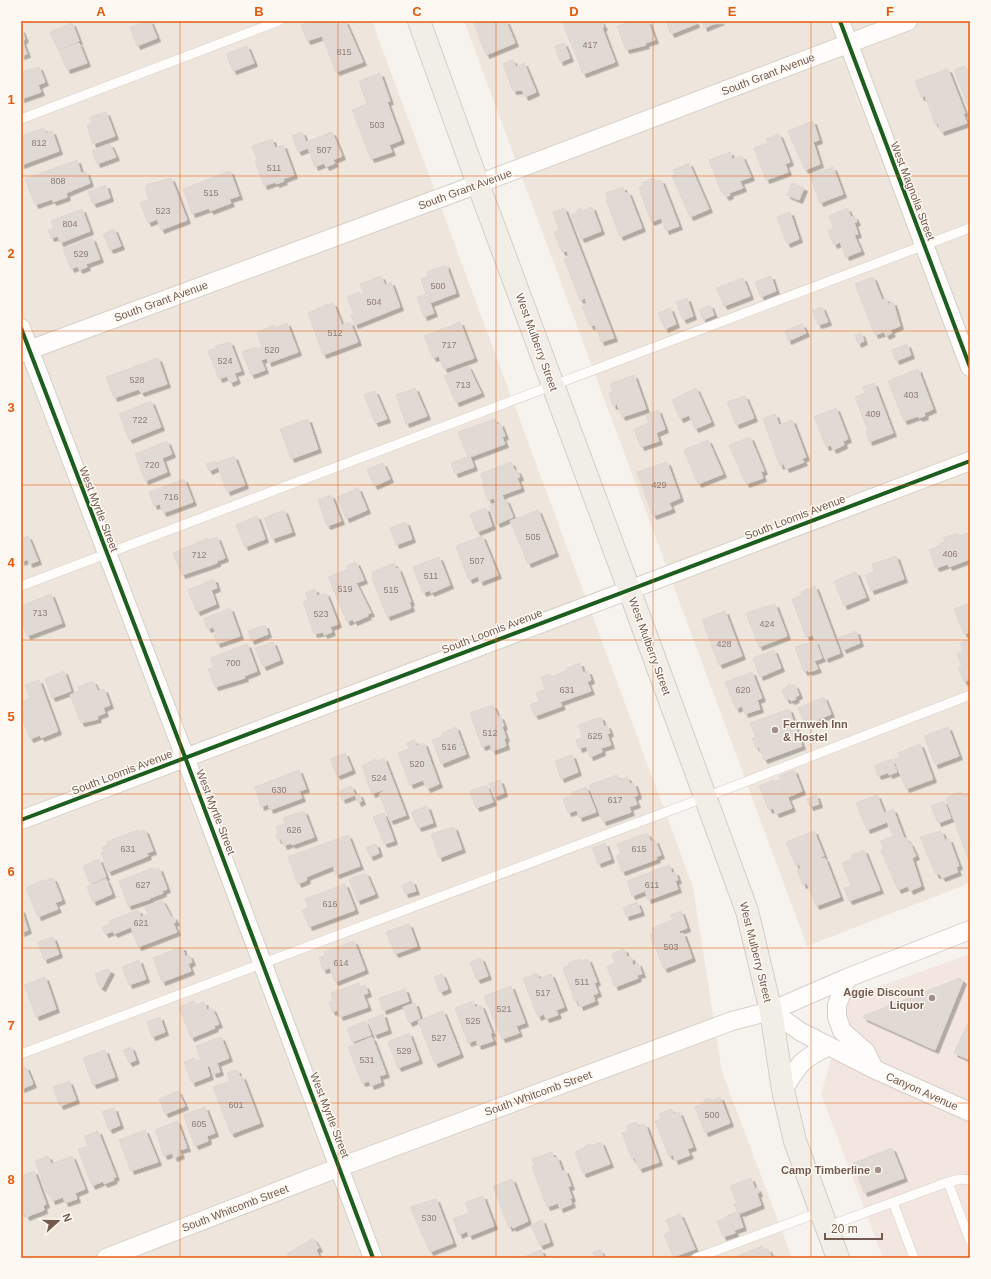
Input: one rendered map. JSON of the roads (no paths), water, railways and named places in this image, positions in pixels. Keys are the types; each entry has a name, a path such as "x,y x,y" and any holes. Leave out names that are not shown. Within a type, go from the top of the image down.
{"main road":[{"name":"West Mulberry Street","path":"419,21 747,911 771,1010 784,1090 795,1141 838,1258"}],"street":[{"name":"West Magnolia Street","path":"840,21 970,367"},
{"name":"South Grant Avenue","path":"25,351 478,184 908,21"},
{"name":"West Myrtle Street","path":"21,328 25,351 107,554 185,757 373,1258"},
{"name":"South Loomis Avenue","path":"21,820 970,461"},
{"name":"South Whitcomb Street","path":"106,1258 340,1167 732,1021 771,1010 847,978 970,930"},
{"name":"Canyon Avenue","path":"847,978 837,1005 837,1018 842,1031 866,1052 874,1069"},
{"name":"Canyon Avenue","path":"771,1010 801,1032 874,1069 970,1112"},
{"path":"784,1090 800,1062 829,1046"}],"lane":[{"path":"21,119 278,21"},
{"path":"21,586 553,387 970,228"},
{"path":"21,1054 706,797 970,694"},
{"path":"696,1258 823,1219 893,1202 948,1182 961,1179 970,1180"},
{"path":"948,1182 970,1241"},
{"path":"893,1202 914,1258"}],"place":[{"name":"Fernweh Inn & Hostel","path":"775,730"},
{"name":"Aggie Discount Liquor","path":"932,998"},
{"name":"Camp Timberline","path":"878,1170"}]}
